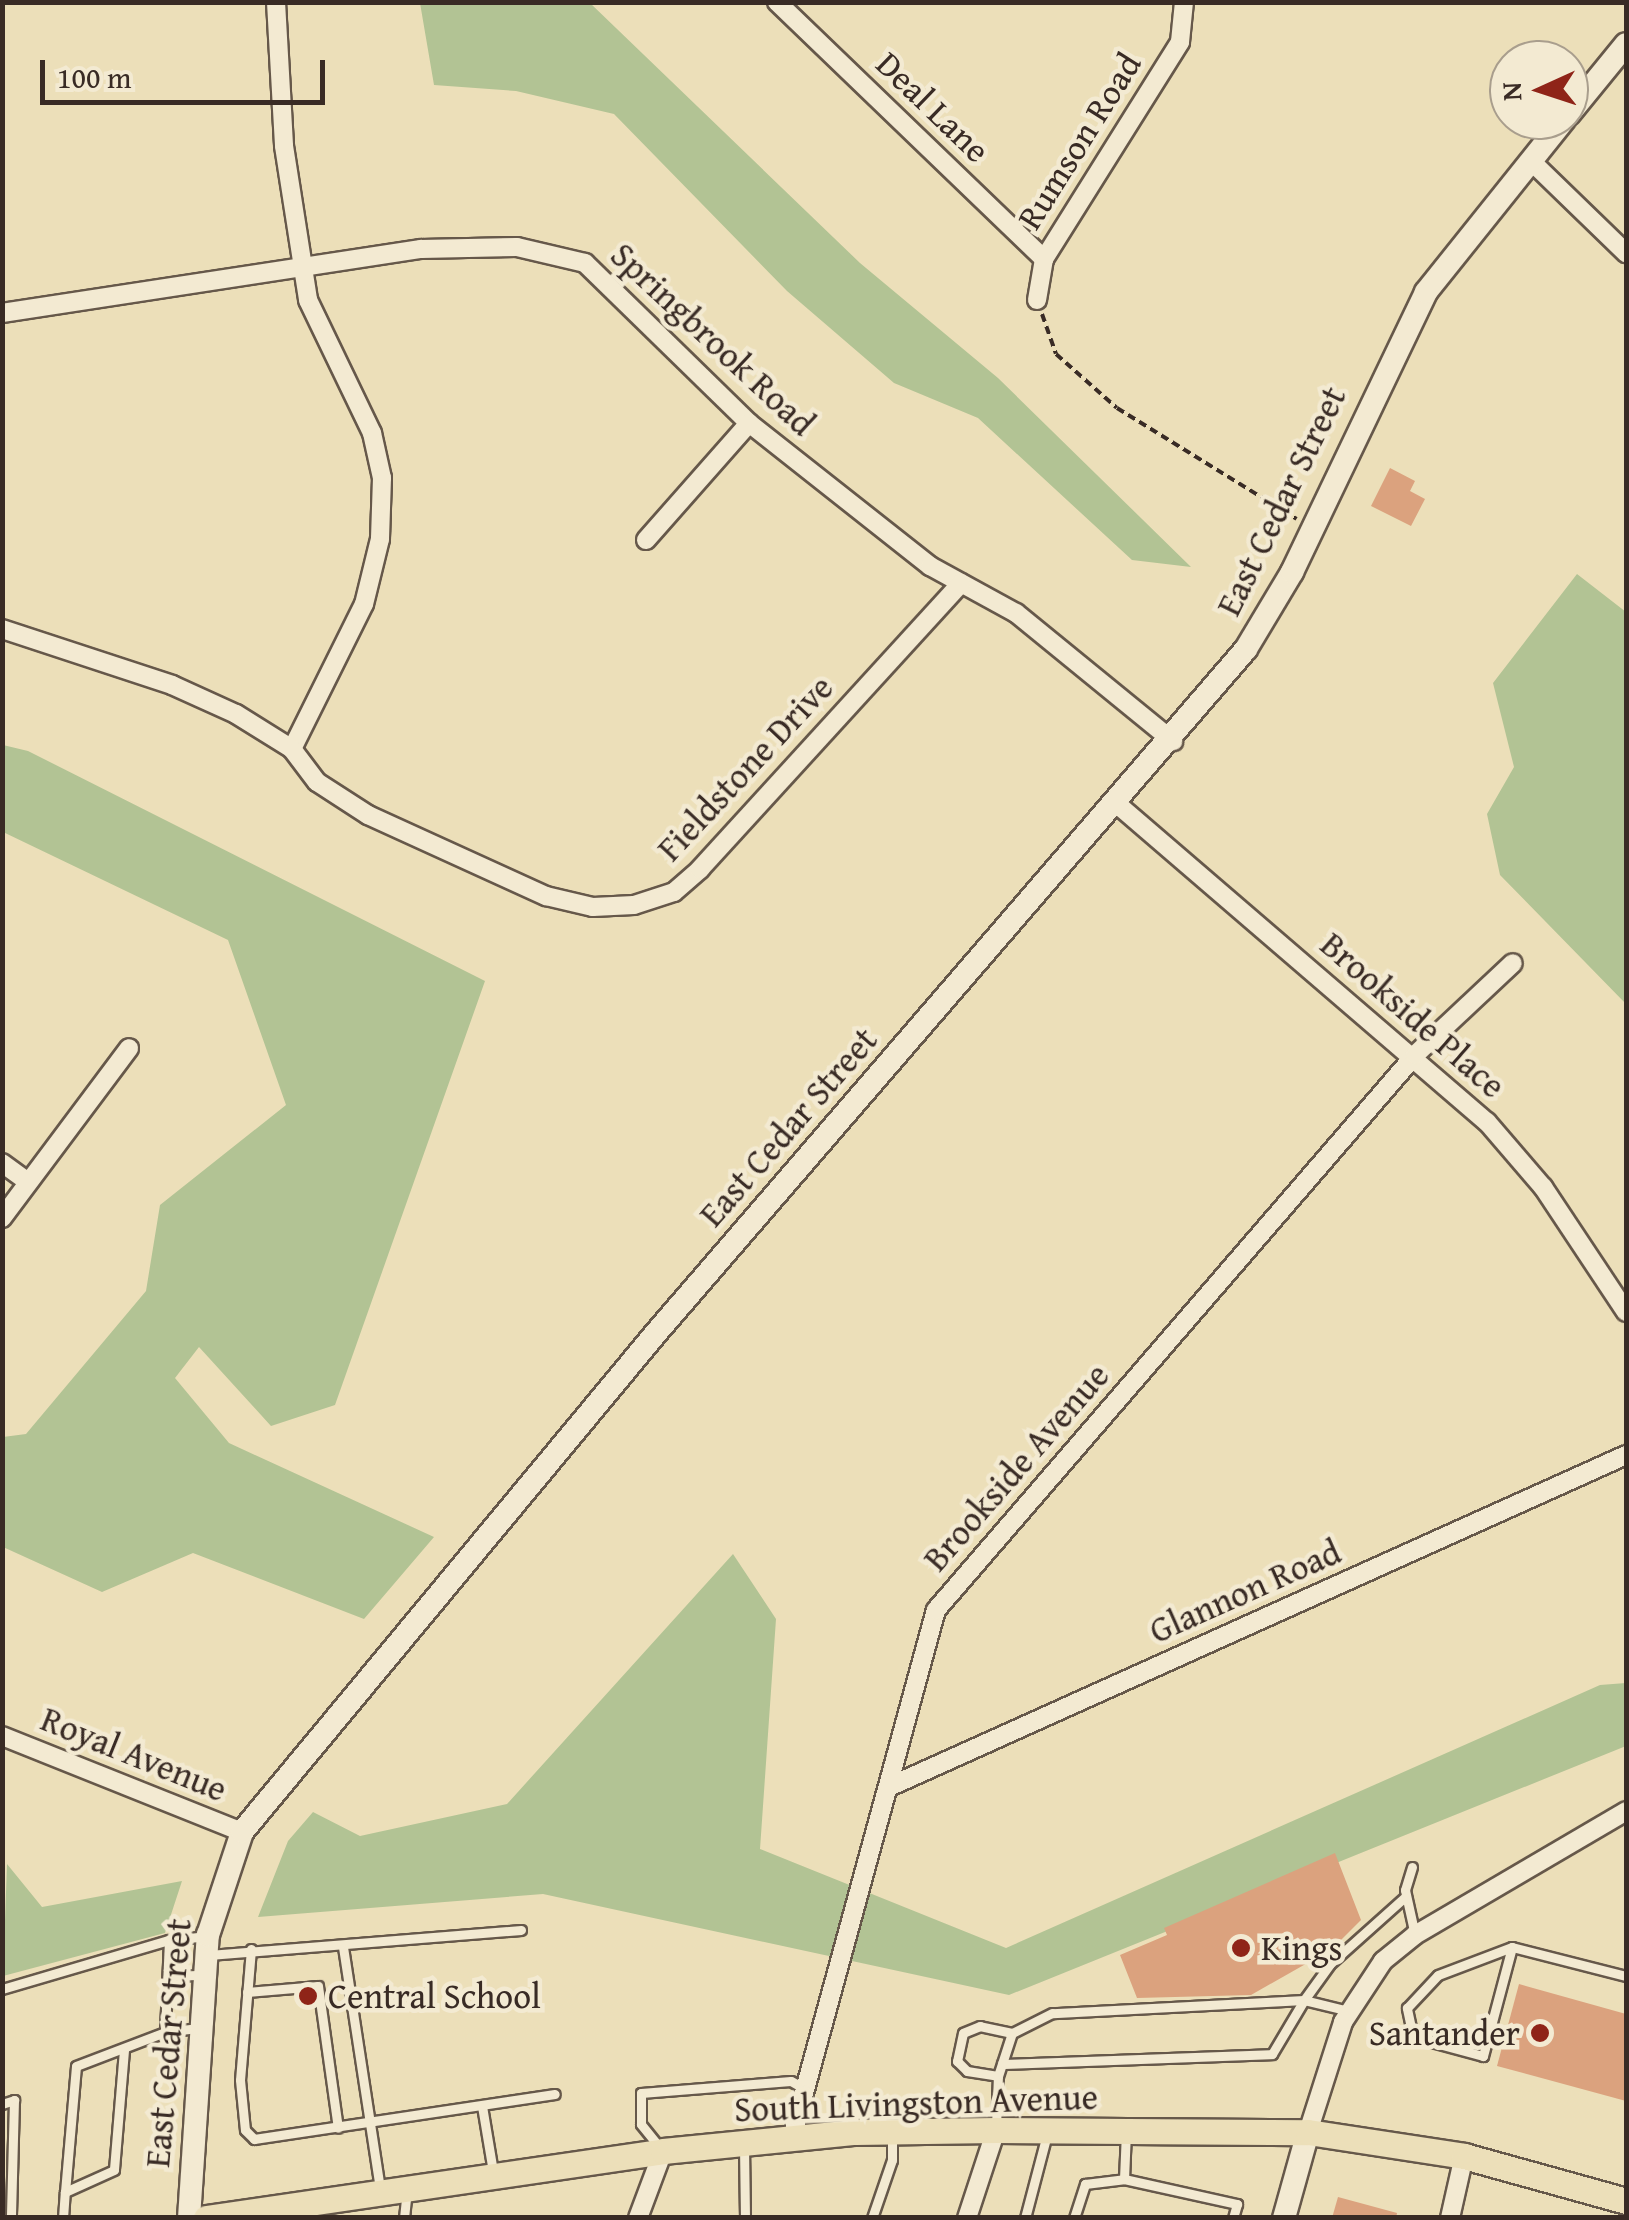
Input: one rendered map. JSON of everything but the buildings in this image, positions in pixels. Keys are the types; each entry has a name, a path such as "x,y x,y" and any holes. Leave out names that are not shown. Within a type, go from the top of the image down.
{"main road":[{"name":"South Livingston Avenue","path":"206,2218 283,2211 380,2189 663,2151 792,2137 996,2130 1308,2132 1464,2156 1626,2201"}],"street":[{"path":"276,2 284,146 308,300 372,433 382,478 380,538 364,604 292,750"},
{"name":"Deal Lane","path":"777,2 1044,259"},
{"name":"Rumson Road","path":"1044,259 1180,42 1184,2"},
{"name":"East Cedar Street","path":"1589,90 1626,44"},
{"name":"East Cedar Street","path":"189,2218 207,1955 242,1832 680,1305 1173,741 1246,649 1313,528 1406,325 1547,140"},
{"path":"1530,160 1626,253"},
{"name":"Springbrook Road","path":"2,313 421,249 516,247 569,256 585,262 748,423 930,566 1016,614 1173,741"},
{"path":"1037,300 1044,259"},
{"path":"646,540 748,423"},
{"name":"Fieldstone Drive","path":"2,629 172,685 292,750 317,782 386,823 546,896 593,907 634,905 674,892 700,869 961,583"},
{"name":"Brookside Place","path":"1117,804 1415,1055 1487,1122 1543,1186 1626,1312"},
{"name":"Brookside Avenue","path":"792,2137 808,2090 936,1610 1415,1055 1513,963"},
{"path":"2,1218 129,1048"},
{"path":"2,1163 27,1181"},
{"name":"Glannon Road","path":"891,1786 1626,1455"},
{"name":"Royal Avenue","path":"2,1736 242,1832"},
{"path":"1284,2218 1329,2054 1350,2011 1383,1961 1414,1935 1626,1811"},
{"path":"967,2218 996,2130"},
{"path":"638,2218 663,2151"},
{"path":"1450,2218 1464,2156"}],"lane":[{"path":"1412,1868 1406,1896 1414,1935"},
{"path":"1002,2064 1272,2054 1330,1964 1406,1896"},
{"path":"168,1976 207,1955 343,1947 399,1935 521,1930"},
{"path":"166,2032 170,1940"},
{"path":"2,1990 170,1940 207,1955"},
{"path":"343,1947 380,2189"},
{"path":"1512,1948 1483,2056 1413,2037 1408,2008 1438,1975 1512,1948 1626,1976"},
{"path":"251,1950 240,2080 246,2130 266,2141 554,2094"},
{"path":"247,1992 318,1986 338,2128"},
{"path":"998,2076 967,2071 957,2061 963,2034 980,2026 1012,2032 1052,2013 1304,2000 1350,2011"},
{"path":"64,2218 70,2077 86,2060 124,2050 166,2032 202,2028"},
{"path":"996,2130 998,2076 1012,2032"},
{"path":"65,2192 114,2170 124,2050"},
{"path":"663,2151 642,2124 641,2093 790,2081 808,2090"},
{"path":"2,2104 14,2100 11,2218"},
{"path":"482,2106 492,2172"},
{"path":"1025,2218 1046,2155 1048,2130"},
{"path":"1124,2179 1126,2130"},
{"path":"872,2218 892,2160 892,2132"},
{"path":"744,2142 745,2218"},
{"path":"1074,2218 1086,2184 1124,2179 1237,2204 1233,2218"},
{"path":"404,2218 408,2186"}],"path":[{"path":"1037,300 1056,354 1117,408 1313,528"}],"green space":[{"path":"420,3 590,3 860,263 998,378 1191,567 1132,560 978,418 894,383 787,291 614,114 516,91 434,85"},
{"path":"1577,574 1626,612 1626,1004 1500,875 1487,814 1514,767 1493,683"},
{"path":"3,745 28,751 485,981 335,1405 271,1426 199,1347 175,1378 229,1443 434,1537 364,1619 193,1553 102,1592 3,1547 3,1437 26,1434 146,1291 160,1205 286,1105 228,940 3,832"},
{"path":"733,1554 776,1619 760,1849 1006,1948 1600,1685 1626,1683 1626,1746 1009,1995 543,1894 258,1917 288,1841 313,1812 360,1836 507,1804"},
{"path":"7,1864 42,1907 182,1881 165,1933 3,1976"}],"place":[{"name":"Kings","path":"1241,1948"},
{"name":"Central School","path":"308,1996"},
{"name":"Santander","path":"1540,2033"}]}
